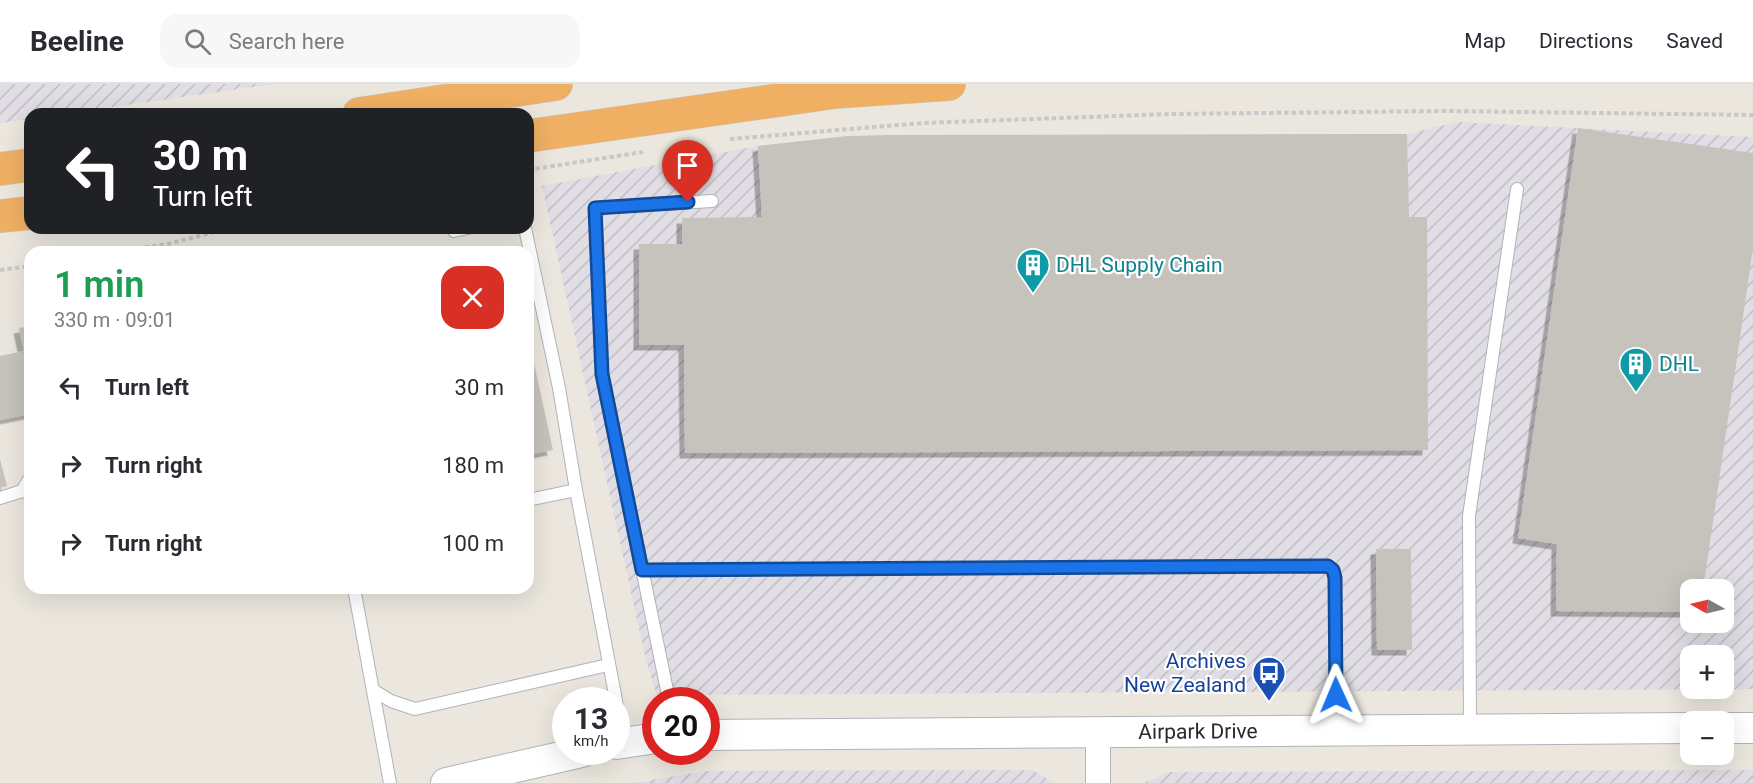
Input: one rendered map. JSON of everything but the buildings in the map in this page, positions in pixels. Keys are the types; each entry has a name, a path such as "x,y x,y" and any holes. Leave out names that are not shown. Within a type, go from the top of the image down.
{"highway":[{"path":"398,108 556,84"},
{"path":"534,135 835,92 949,84"},
{"path":"0,169 24,166"},
{"path":"0,216 24,214"}],"street":[{"name":"Airpark Drive","path":"720,735 1680,728"},
{"path":"1734,728 1753,728"},
{"path":"1098,733 1098,783"},
{"path":"446,783 552,759"}],"lane":[{"path":"1470,730 1469,516 1517,189"},
{"path":"666,687 602,374 595,208 712,201"},
{"path":"534,270 559,388 613,687"},
{"path":"534,499 576,490"},
{"path":"0,498 24,492"},
{"path":"642,570 1328,566 1333,570 1335,578 1335,731"},
{"path":"355,594 390,783"},
{"path":"373,690 391,701 415,709 608,665"}],"path":[{"path":"726,139 923,123 1170,114 1446,111 1753,115"},
{"path":"534,169 643,152"},
{"path":"155,246 207,234"},
{"path":"0,270 24,267"}],"shaded area":[{"path":"0,84 274,84 106,108 24,108 24,120 0,123"},
{"path":"1457,122 1753,137 1753,689 1734,689 1734,645 1680,645 1680,689 720,695 720,687 654,687 646,661 542,186 758,146 848,136 1407,134"},
{"path":"1032,770 1051,783 634,783 705,771"},
{"path":"1753,770 1753,783 1144,783 1169,772"}],"place":[{"name":"DHL Supply Chain","path":"1033,294"},
{"name":"DHL","path":"1636,393"},
{"name":"Archives New Zealand","path":"1269,702"}],"route":[{"path":"688,202 595,208 602,374 642,570 1328,566 1333,570 1335,578 1336,695"}]}
